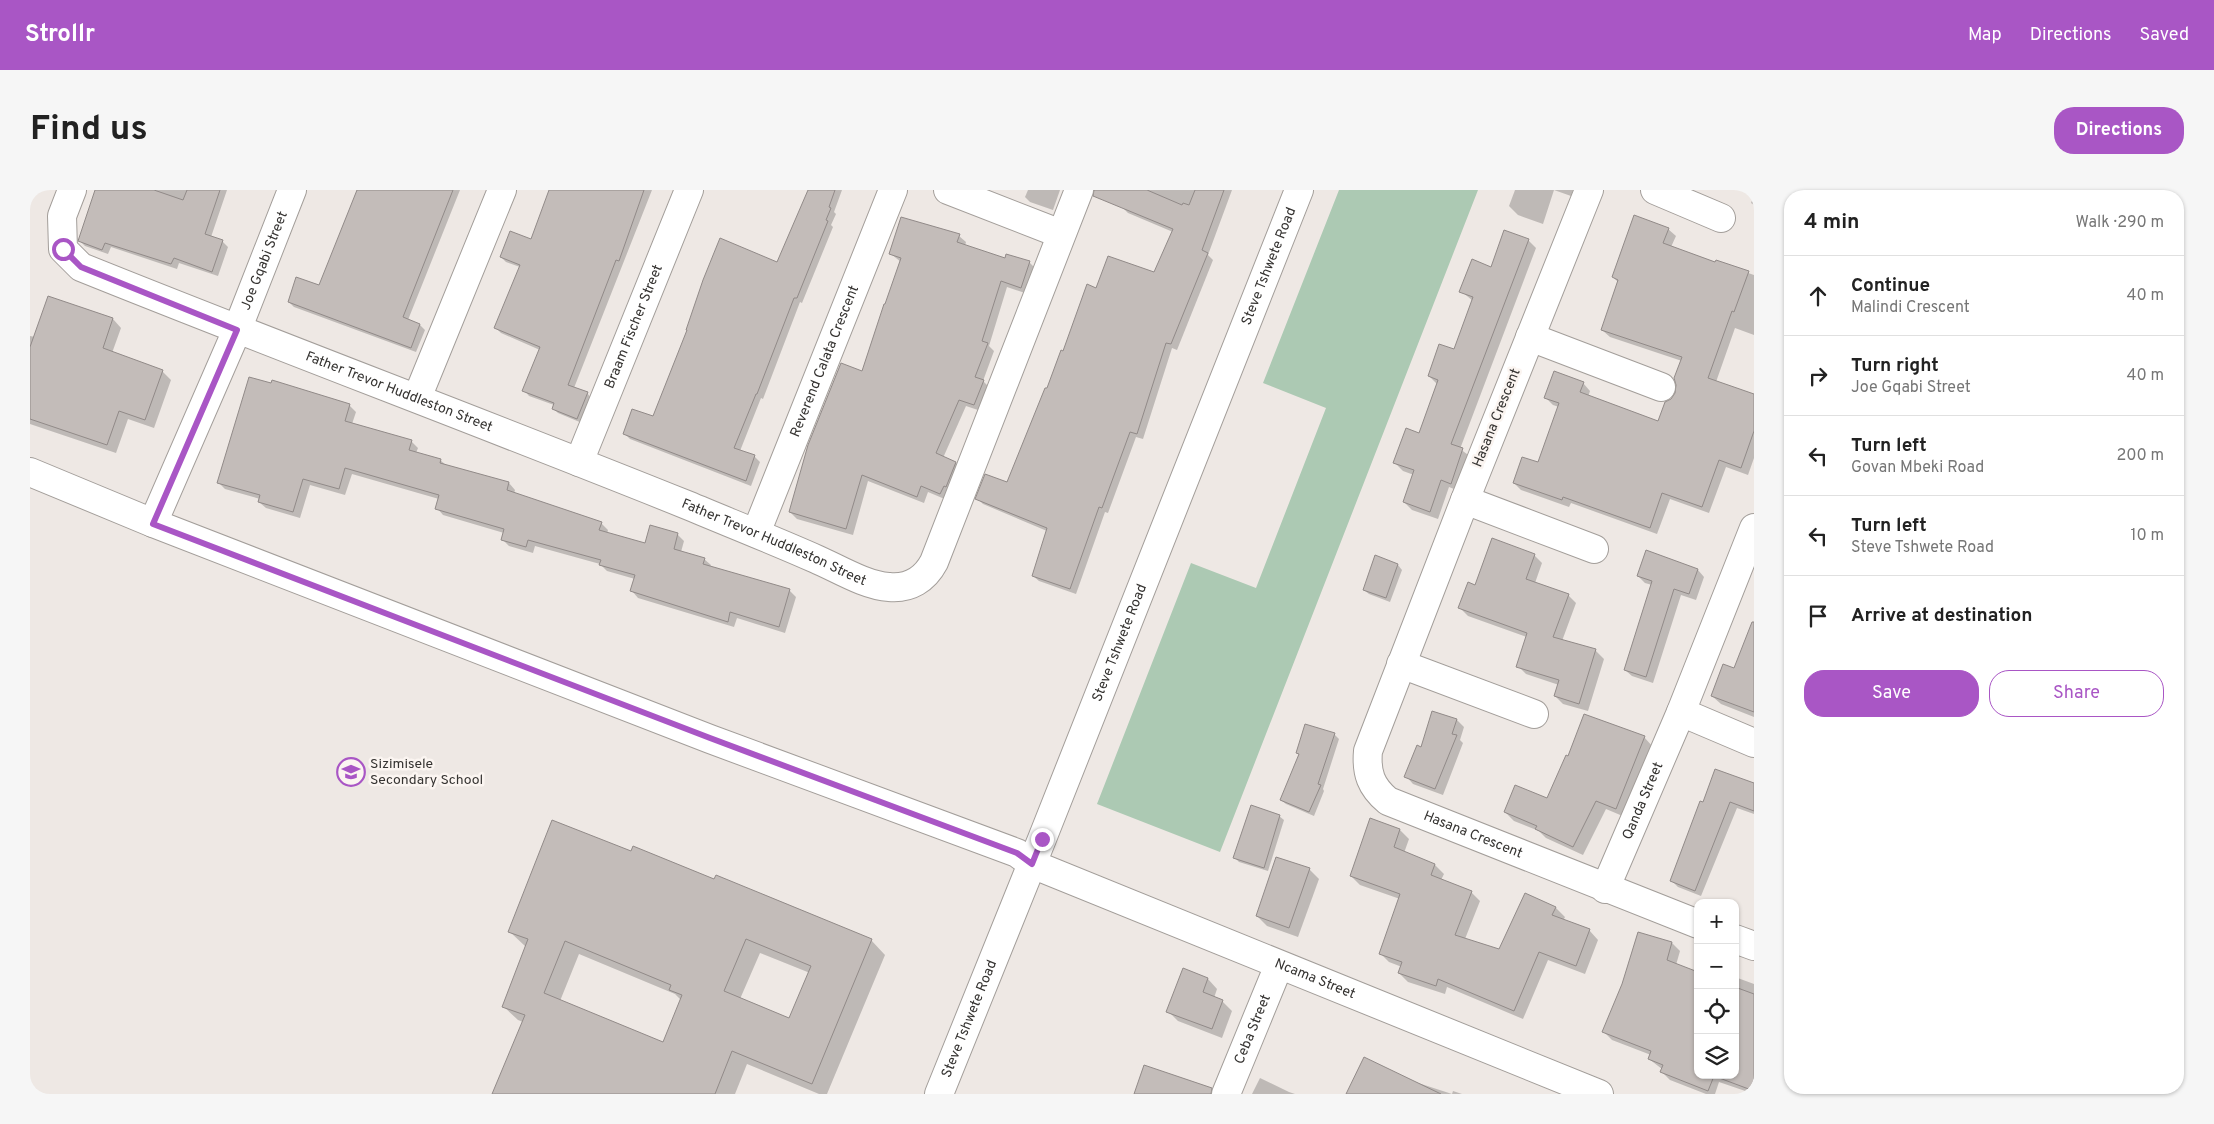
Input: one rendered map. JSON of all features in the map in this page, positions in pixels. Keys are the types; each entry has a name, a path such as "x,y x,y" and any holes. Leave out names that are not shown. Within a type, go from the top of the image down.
{"street":[{"name":"Father Trevor Huddleston Street","path":"72,190 62,216 61,232 63,249 81,267 237,330 579,462 756,533 876,585 889,588 906,586 928,574 938,553 1079,190"},
{"name":"Joe Gqabi Street","path":"153,524 237,330 292,190"},
{"path":"417,398 502,190"},
{"name":"Braam Fischer Street","path":"579,462 689,190"},
{"name":"Reverend Calata Crescent","path":"756,533 893,190"},
{"path":"948,190 1061,234"},
{"name":"Steve Tshwete Road","path":"939,1094 1299,190"},
{"name":"Hasana Crescent","path":"1589,190 1401,664 1368,751 1367,765 1370,779 1377,792 1388,801 1694,922"},
{"path":"1655,190 1721,218"},
{"path":"1530,337 1661,387"},
{"name":"Ncama Street","path":"30,472 153,524 710,738 1017,853 1032,864 1599,1094"},
{"path":"1465,500 1594,549"},
{"name":"Qanda Street","path":"1605,888 1681,712 1751,542"},
{"path":"1401,664 1534,714"},
{"path":"1681,712 1754,743"},
{"path":"1739,940 1754,946"},
{"name":"Ceba Street","path":"1226,1094 1279,965"}],"green space":[{"path":"1339,190 1478,190 1220,852 1097,804 1191,563 1256,588 1326,408 1263,383"}],"building":[{"path":"95,190 154,190 183,200 187,190 220,190 205,234 223,240 212,272 174,258 171,264 105,243 102,250 78,241"},
{"path":"357,190 453,190 403,317 420,324 411,348 288,302 296,277 319,285"},
{"path":"549,190 644,190 619,261 616,260 568,385 588,392 577,419 552,409 554,403 522,391 540,347 494,328 520,265 500,257 510,231 531,239"},
{"path":"808,190 835,190 826,220 828,221 797,298 794,298 734,448 755,455 746,481 623,434 632,409 653,416 687,330 703,280 720,238 777,262"},
{"path":"1094,190 1147,190 1182,205 1183,203 1189,205 1195,190 1224,190 1202,250 1208,253 1171,344 1166,343 1137,434 1130,432 1102,508 1099,507 1070,589 1032,576 1047,528 975,499 985,474 1007,482 1061,350 1063,351 1087,284 1096,288 1108,256 1154,272 1173,229 1093,196"},
{"path":"1634,215 1669,228 1663,243 1715,262 1716,260 1749,271 1734,312 1732,311 1708,378 1754,394 1754,431 1741,468 1719,460 1702,507 1662,493 1650,528 1563,497 1562,500 1513,483 1522,457 1538,462 1559,403 1544,398 1554,371 1584,382 1580,392 1658,421 1665,402 1671,399 1675,393 1676,385 1674,378 1682,357 1601,330 1618,280 1612,277"},
{"path":"901,217 960,234 957,242 1005,258 1006,254 1030,261 1021,288 1001,281 982,341 988,343 975,377 984,380 974,405 959,400 936,453 956,462 946,487 944,486 940,494 921,486 917,497 862,475 846,529 789,512 808,445 841,363 862,371 901,258 889,254"},
{"path":"1504,230 1529,239 1451,444 1463,448 1451,484 1441,480 1430,512 1403,502 1414,470 1393,463 1406,428 1419,433 1438,380 1428,376 1439,344 1454,349 1473,297 1459,292 1472,259 1491,267"},
{"path":"48,296 113,318 103,348 163,370 145,420 119,411 107,445 30,419 30,347"},
{"path":"249,377 271,383 272,380 350,404 345,421 412,440 409,450 441,459 440,463 509,482 507,490 602,522 599,530 645,543 650,525 678,533 674,549 705,558 703,564 790,589 779,627 730,612 728,622 630,591 635,575 599,565 601,560 528,540 526,547 501,540 504,529 435,509 439,495 345,468 339,489 303,479 293,512 258,502 260,495 217,483"},
{"path":"1492,538 1535,554 1526,579 1569,594 1553,637 1596,649 1579,704 1554,696 1559,680 1516,667 1527,633 1458,608 1468,582 1475,585"},
{"path":"1646,550 1698,569 1689,594 1674,589 1646,677 1624,670 1652,581 1637,576"},
{"path":"1375,555 1398,564 1386,598 1363,590"},
{"path":"1752,622 1754,622 1754,712 1711,696 1723,664 1734,668"},
{"path":"1432,711 1457,719 1452,734 1457,735 1435,789 1404,777 1417,745 1421,747"},
{"path":"1584,714 1645,736 1616,809 1596,801 1573,847 1535,829 1537,826 1504,812 1515,785 1547,798 1566,755 1568,756"},
{"path":"1305,724 1335,733 1318,784 1321,785 1309,812 1280,800 1299,754 1296,753"},
{"path":"1715,769 1754,783 1754,811 1730,802 1695,891 1670,881 1700,801 1703,802"},
{"path":"1251,805 1280,815 1264,868 1233,858"},
{"path":"1370,818 1400,829 1394,847 1435,864 1431,875 1472,891 1455,935 1499,949 1525,893 1556,907 1552,915 1590,929 1576,966 1539,952 1514,1011 1438,979 1436,986 1398,973 1402,962 1379,954 1400,894 1350,876"},
{"path":"552,820 631,851 633,846 714,879 716,875 872,939 812,1084 732,1051 715,1094 492,1094 525,1015 502,1007 528,939 508,932","holes":["746,939 811,966 789,1018 724,991","565,941 671,985 669,990 682,995 663,1042 544,993"]},
{"path":"1276,857 1310,868 1289,928 1256,916"},
{"path":"1638,932 1672,942 1667,960 1694,970 1694,1079 1713,1079 1708,1091 1660,1072 1663,1065 1648,1059 1651,1051 1602,1032 1622,984"},
{"path":"1183,968 1208,978 1203,992 1223,1000 1212,1029 1166,1012"},
{"path":"1739,988 1754,994 1754,1091 1722,1079 1739,1079"},
{"path":"1364,1057 1441,1094 1346,1094"},
{"path":"1144,1065 1212,1088 1211,1094 1134,1094"}],"place":[{"name":"Sizimisele Secondary School","path":"351,772"}],"route":[{"path":"63,249 81,267 237,330 153,524 710,738 1017,853 1032,864 1042,839"}]}
